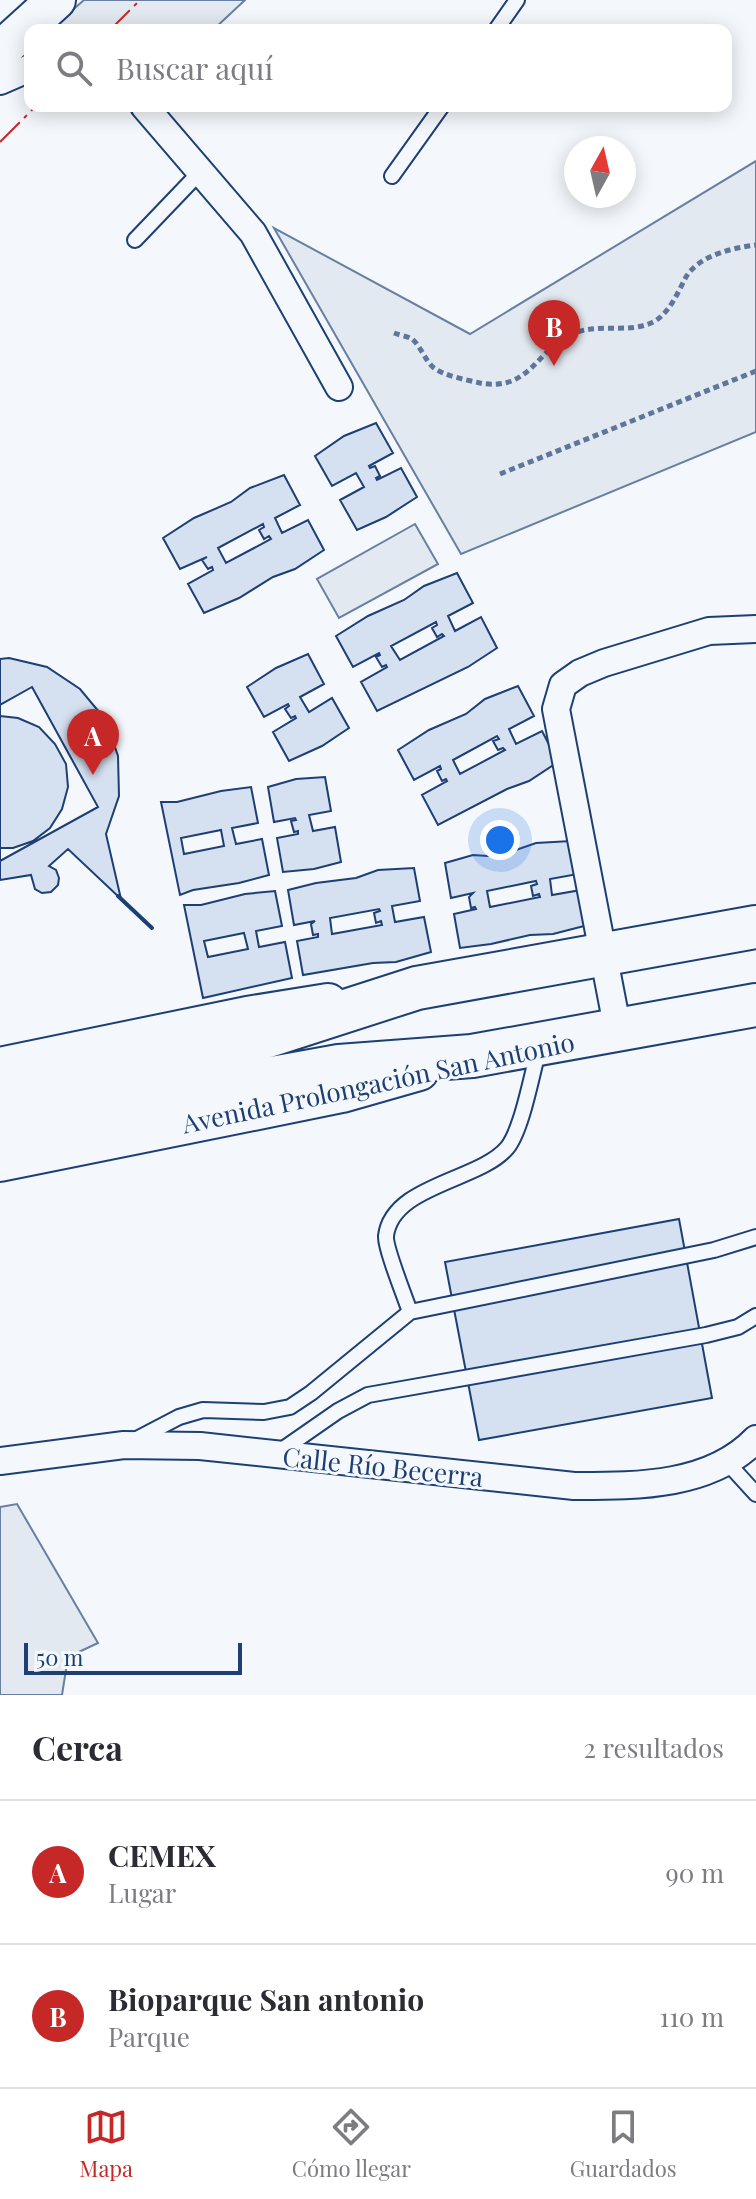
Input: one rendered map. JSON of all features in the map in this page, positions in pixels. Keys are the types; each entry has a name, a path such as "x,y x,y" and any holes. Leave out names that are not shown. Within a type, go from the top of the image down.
{"main road":[{"path":"0,1094 268,1036 417,988 756,927"},
{"name":"Avenida Prolongación San Antonio","path":"472,1056 756,1005"},
{"path":"0,1127 339,1066 472,1056"}],"street":[{"path":"30,24 56,0"},
{"path":"0,51 24,29"},
{"path":"0,81 24,71"},
{"path":"149,112 253,233 339,387"},
{"path":"618,1031 556,709 563,685 580,673 604,663 709,631 756,610"},
{"path":"709,631 756,629"},
{"path":"0,1067 247,1016 417,988"},
{"name":"Avenida Prolongación San Antonio","path":"0,1162 342,1093 472,1056"},
{"name":"Calle Río Becerra","path":"0,1461 124,1445 200,1446 574,1486 636,1486 699,1474 746,1449 756,1439"}],"lane":[{"path":"500,24 517,0"},
{"path":"392,176 438,112"},
{"path":"135,240 201,171"},
{"path":"410,1312 385,1238 392,1218 409,1201 492,1160 506,1149 515,1135 541,1044"},
{"path":"124,1445 179,1417 203,1410 264,1412 290,1407 410,1312 714,1250 756,1237"},
{"path":"276,1454 338,1411 368,1395 706,1335 738,1327 756,1316"},
{"path":"725,1460 756,1494"}],"path":[{"path":"394,333 412,339 434,368 494,384 527,374 556,341 575,332 645,325 658,319 671,304 688,273 703,260 756,245"},
{"path":"500,474 756,371"}],"shaded area":[{"path":"84,0 245,0 219,24 57,24"},
{"path":"756,161 756,432 461,554 274,228 470,334"},
{"path":"415,524 438,564 339,618 317,579"},
{"path":"17,1504 98,1643 68,1657 62,1695 0,1695 0,1507"}],"building":[{"path":"376,423 393,453 370,468 375,466 380,476 377,480 401,468 417,497 386,517 357,530 340,500 364,487 356,473 332,486 315,456 344,436"},
{"path":"284,475 300,505 275,518 282,533 308,520 324,550 295,569 204,613 188,584 213,570 212,567 208,569 202,560 207,557 180,569 163,538 194,518 231,502 250,488","holes":["263,524 264,527 259,530 264,539 269,536 271,539 226,563 218,548"]},
{"path":"457,573 473,603 448,616 455,631 481,617 497,648 468,667 377,711 361,682 386,665 382,667 376,657 379,653 353,667 336,636 424,586","holes":["436,622 437,625 432,628 437,637 444,636 400,660 391,646"]},
{"path":"308,654 324,684 300,697 309,712 332,698 349,728 322,746 289,761 273,732 295,716 291,718 285,709 288,704 264,717 247,687 276,668"},
{"path":"9,658 47,667 80,689 105,719 118,756 119,796 106,834 121,899 68,849 49,866 56,870 59,878 58,885 51,892 42,893 35,889 31,875 0,880 0,848 13,848 33,841 50,828 62,809 68,787 66,764 55,744 39,727 18,718 0,716 0,659"},
{"path":"518,686 534,716 509,729 516,744 542,731 558,762 529,781 438,825 422,795 447,781 442,781 437,771 441,769 440,766 414,780 398,750 429,730 466,714 485,699","holes":["497,736 499,739 493,741 498,750 505,750 460,774 453,760"]},
{"path":"32,687 98,807 0,861 0,705"},
{"path":"325,777 331,811 309,815 313,831 335,827 341,862 283,872 277,838 298,834 298,831 294,832 291,821 295,818 274,822 268,787 296,779"},
{"path":"251,787 258,823 232,828 236,844 262,839 269,875 180,895 161,802 177,802","holes":["221,830 224,846 184,854 181,838"]},
{"path":"571,841 578,874 550,879 552,895 581,890 588,925 553,934 530,935 460,948 454,914 476,909 471,908 469,897 473,893 451,898 445,863 473,855 488,856 513,851 536,843","holes":["536,881 537,884 531,886 533,896 539,894 540,897 490,907 487,891"]},
{"path":"414,868 420,901 392,906 395,922 424,917 431,952 396,962 303,975 297,941 318,937 318,934 313,935 311,924 315,921 294,925 288,890 356,878 378,870","holes":["380,911 374,913 376,923 381,921 382,925 332,934 330,918"]},
{"path":"275,891 282,926 256,931 259,947 285,942 292,978 203,998 184,905 201,905 245,894","holes":["244,933 248,949 208,957 204,941"]},
{"path":"679,1219 712,1398 479,1440 445,1262"}],"wall":[{"path":"118,896 152,928"}],"power":[{"path":"116,24 140,0"},
{"path":"0,142 30,112"}],"place":[{"name":"Bioparque San antonio","path":"554,366"},
{"name":"CEMEX","path":"93,775"}]}
